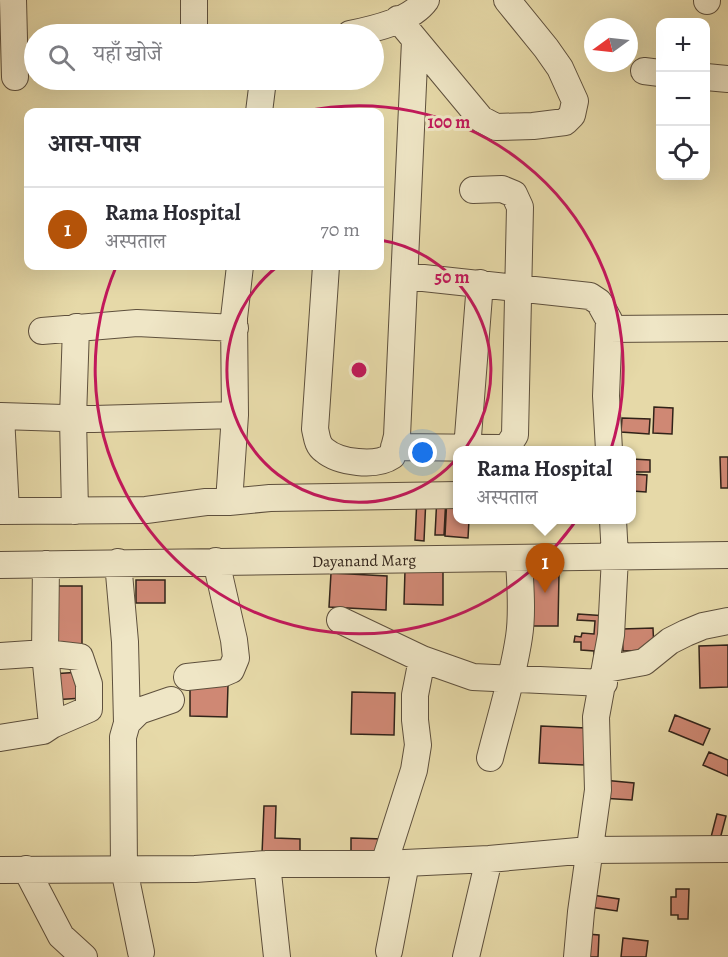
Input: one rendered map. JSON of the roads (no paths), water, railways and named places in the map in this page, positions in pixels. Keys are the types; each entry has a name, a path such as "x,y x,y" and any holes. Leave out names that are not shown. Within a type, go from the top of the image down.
{"street":[{"path":"13,0 16,77"},
{"path":"194,0 194,24"},
{"path":"384,26 421,7 426,0"},
{"path":"398,19 481,119 496,128 565,122 572,115 575,101 560,68 507,0"},
{"path":"326,270 315,429 318,442 322,450 336,458 373,463 384,461 392,456 397,436 415,41"},
{"path":"710,77 728,79"},
{"path":"260,108 262,90"},
{"path":"473,190 502,189 514,194 520,207 515,435 508,446"},
{"path":"229,502 236,415 235,328 240,270"},
{"path":"405,276 590,296 599,302 609,320 606,396 609,446"},
{"path":"467,446 480,283"},
{"path":"42,331 137,323 235,328"},
{"path":"75,511 73,418 76,327"},
{"path":"609,329 728,328"},
{"path":"236,415 73,418 1,416 3,512 146,510 206,502 270,498 453,495"},
{"path":"394,447 453,448"},
{"path":"577,957 597,790 597,717 611,635 615,557 613,524"},
{"name":"Dayanand Marg","path":"0,565 728,555"},
{"path":"490,758 520,635 519,558"},
{"path":"187,678 224,673 231,670 236,658 216,561"},
{"path":"118,562 127,723 123,737 124,869 141,952"},
{"path":"46,564 45,653 52,725"},
{"path":"340,620 422,659 473,677 511,679 605,676 644,662 670,641 686,633 703,626 728,621"},
{"path":"0,656 45,653 80,657 89,684 89,709 43,731 0,738"},
{"path":"388,951 395,863 418,745 415,695 422,659"},
{"path":"127,723 139,711 171,700"},
{"path":"0,870 195,869 267,864 395,863 489,859 589,850 728,849"},
{"path":"466,957 489,859"},
{"path":"267,864 277,957"},
{"path":"26,869 61,936 84,957"}],"place":[{"name":"Rama Hospital","path":"545,593"}]}
